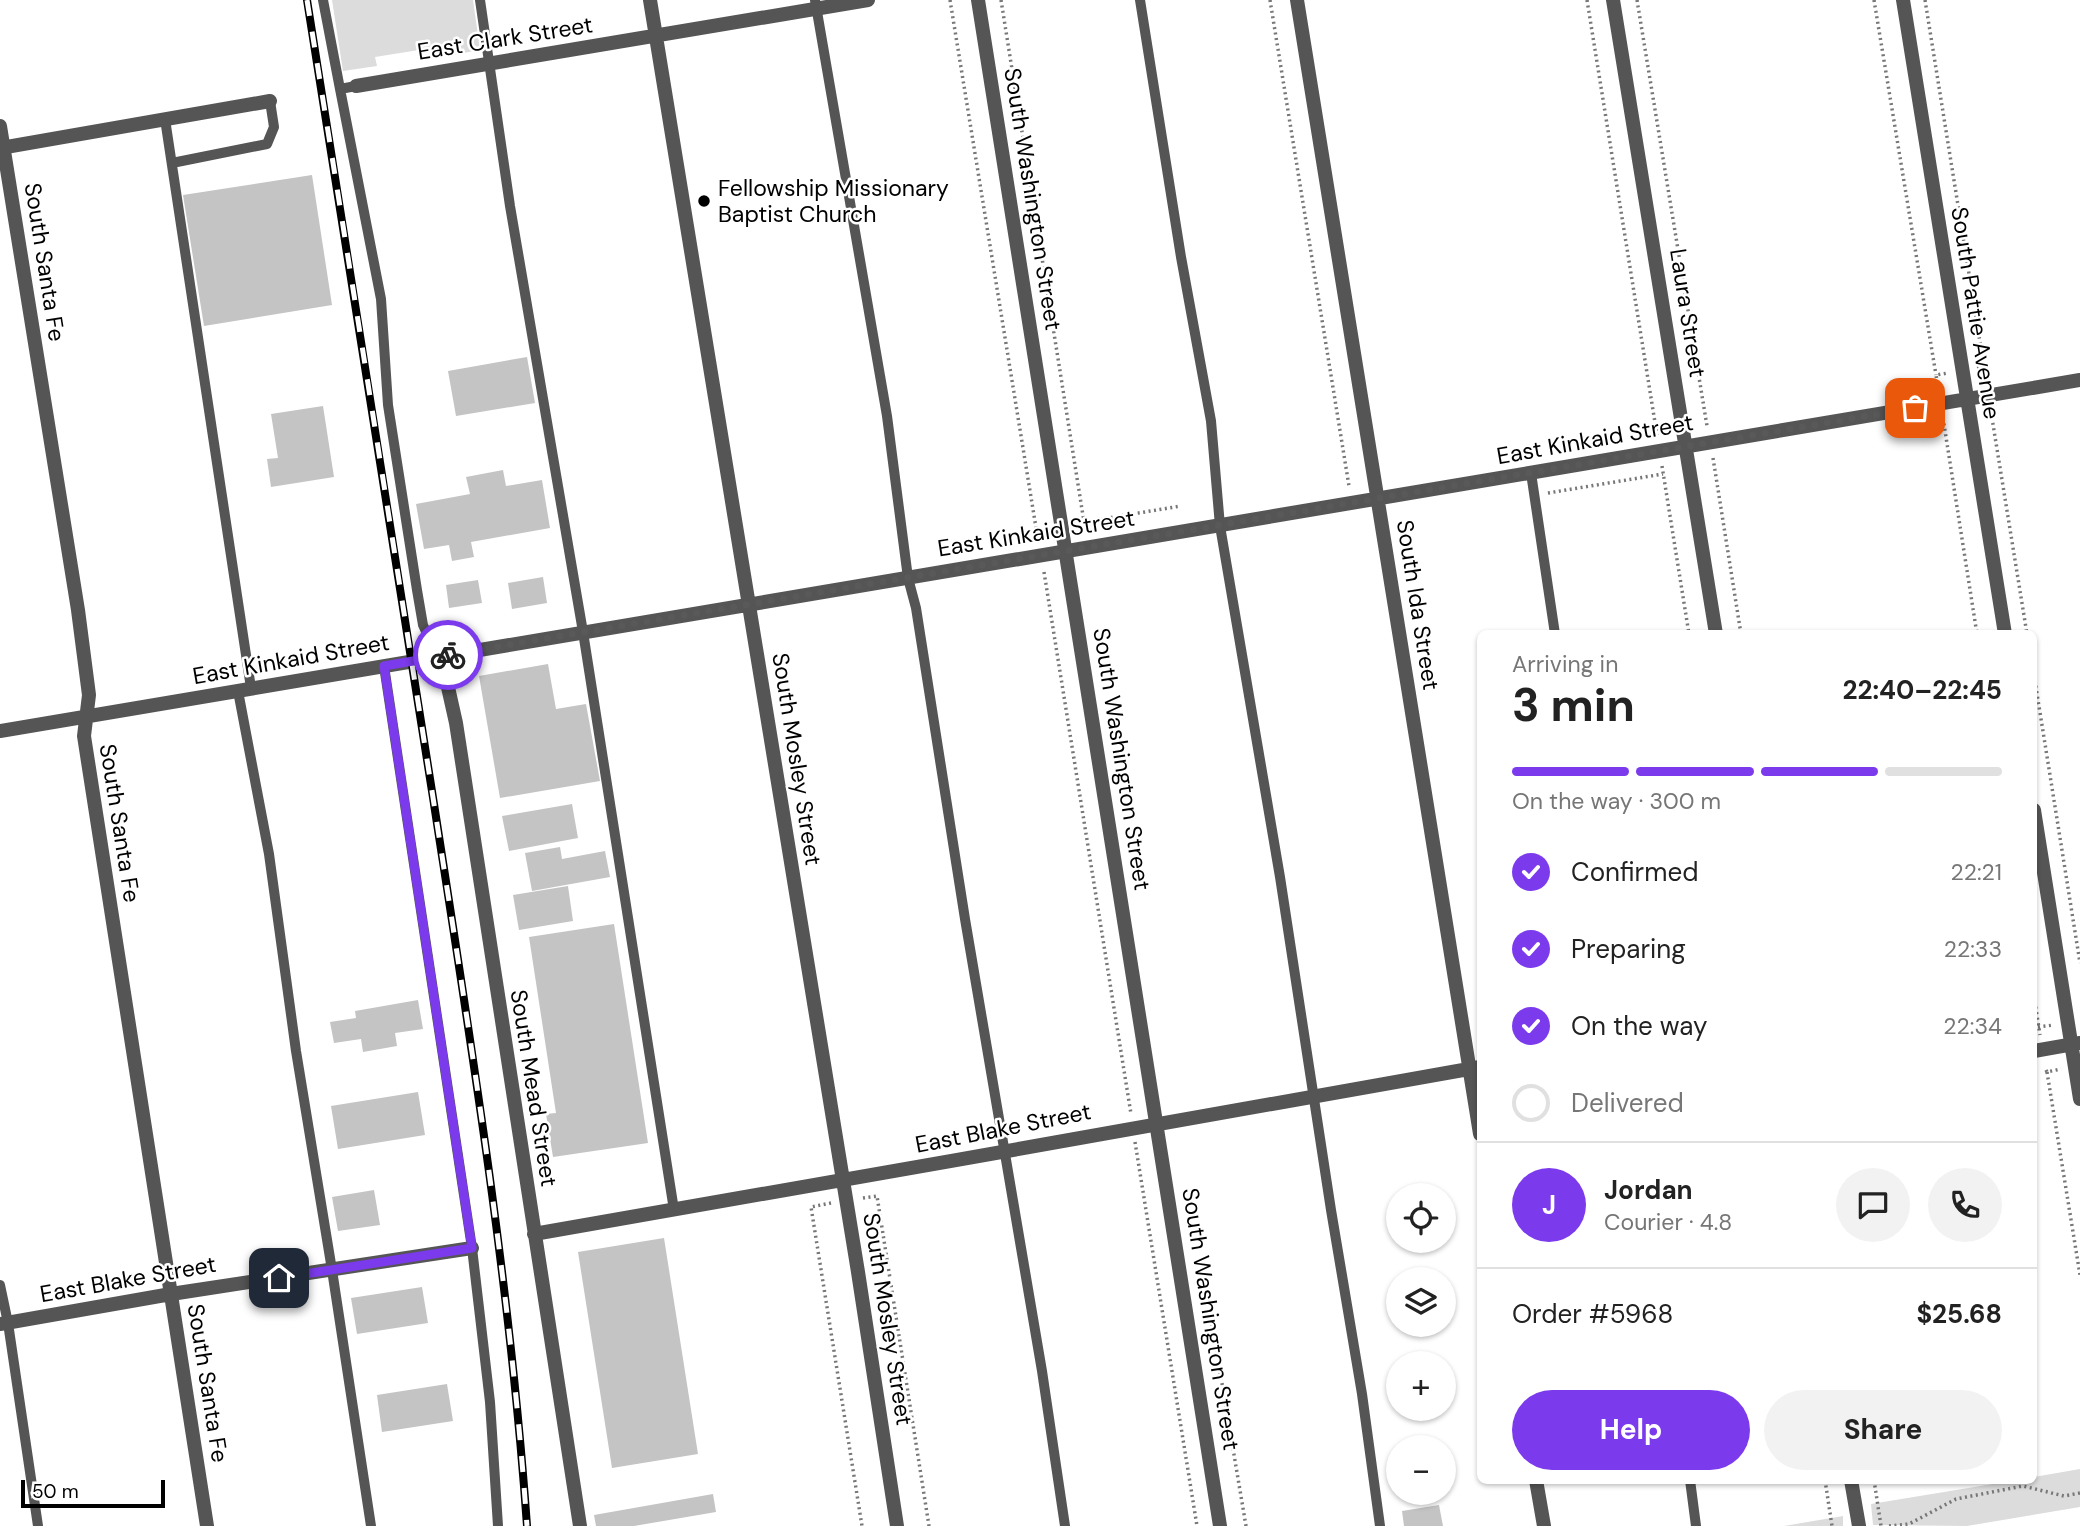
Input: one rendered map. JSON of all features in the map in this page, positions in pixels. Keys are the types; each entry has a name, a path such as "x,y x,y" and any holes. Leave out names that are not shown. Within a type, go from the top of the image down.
{"street":[{"name":"South Mosley Street","path":"650,0 897,1526"},
{"name":"East Clark Street","path":"356,86 656,36 815,4 868,0"},
{"name":"South Washington Street","path":"978,0 1220,1526"},
{"name":"South Ida Street","path":"1297,0 1378,499 1475,1068 1477,1094"},
{"name":"Laura Street","path":"1613,0 1715,630"},
{"name":"South Pattie Avenue","path":"1903,0 2004,630"},
{"path":"2,147 270,101"},
{"name":"South Santa Fe","path":"0,126 78,610 89,695 84,736 207,1526"},
{"name":"East Kinkaid Street","path":"0,731 2080,380"},
{"name":"South Mead Street","path":"441,656 456,723 580,1526"},
{"path":"2037,827 2076,1044 2080,1099"},
{"path":"2037,1050 2076,1044"},
{"name":"East Blake Street","path":"534,1234 843,1182 1133,1126 1475,1068"},
{"name":"East Blake Street","path":"4,1324 171,1294 472,1248"},
{"path":"1537,1484 1544,1526"},
{"path":"1852,1484 1858,1526"}],"lane":[{"path":"323,0 381,299 388,405 417,590 424,625 441,656"},
{"path":"480,0 510,206 583,632 674,1210"},
{"path":"1140,0 1181,257 1211,421 1220,526 1280,877 1380,1526"},
{"path":"815,4 887,416 908,578 916,608 1065,1526"},
{"path":"340,89 356,86"},
{"path":"172,163 267,144 274,127 270,101"},
{"path":"165,119 296,1051 371,1526"},
{"path":"1531,473 1554,630"},
{"path":"384,666 472,1248 490,1402 498,1526"},
{"path":"0,1285 4,1324 38,1526"},
{"path":"1683,1526 1696,1525 1691,1484"}],"path":[{"path":"950,0 1197,1526"},
{"path":"1001,0 1084,522 1181,506"},
{"path":"1270,0 1349,486"},
{"path":"1587,0 1688,630"},
{"path":"1637,0 1740,630"},
{"path":"1874,0 1936,375"},
{"path":"1925,0 1984,367"},
{"path":"1535,496 1663,474"},
{"path":"2037,694 2080,963"},
{"path":"2037,1019 2038,1027"},
{"path":"2046,1072 2080,1275"},
{"path":"1212,1318 1246,1526"},
{"path":"1826,1484 1832,1526"},
{"path":"1875,1484 1881,1526"},
{"path":"1889,1526 1909,1524 1956,1499 2023,1486 2064,1496 2080,1493"}],"shaded area":[{"path":"332,0 473,0 480,50 447,56 444,46 375,57 377,66 343,71"},
{"path":"2080,1469 2080,1507 1967,1526 1873,1525 1871,1504 1993,1484 2037,1484 2037,1476"},
{"path":"1843,1516 1843,1526 1784,1526"}],"building":[{"path":"312,175 332,305 204,326 183,195"},
{"path":"527,357 535,403 456,416 448,371"},
{"path":"323,406 334,477 271,487 267,459 278,458 271,414"},
{"path":"503,470 506,486 542,480 550,528 471,542 474,557 452,561 449,545 424,549 416,504 470,494 466,477"},
{"path":"543,577 547,603 512,609 508,583"},
{"path":"478,580 482,603 449,608 446,585"},
{"path":"548,664 556,709 586,704 600,781 500,798 479,676"},
{"path":"572,804 578,838 509,851 502,816"},
{"path":"560,847 562,859 605,851 610,877 532,891 525,853"},
{"path":"568,886 573,921 519,930 513,895"},
{"path":"614,924 648,1143 553,1157 546,1114 556,1113 529,937"},
{"path":"418,1000 423,1029 395,1033 397,1046 363,1052 361,1039 334,1043 330,1022 356,1018 355,1011"},
{"path":"418,1092 425,1135 338,1149 331,1106"},
{"path":"374,1190 380,1225 338,1231 332,1197"},
{"path":"664,1238 698,1454 612,1468 578,1252"},
{"path":"422,1287 428,1323 357,1334 351,1298"},
{"path":"447,1384 453,1421 382,1432 377,1395"},
{"path":"713,1494 716,1512 634,1526 596,1526 594,1515"},
{"path":"1439,1505 1443,1526 1404,1526 1402,1511"}],"railway":[{"path":"307,0 475,1074 511,1345 527,1526"}],"way so far":[{"path":"448,655 1915,408"}],"place":[{"name":"Fellowship Missionary Baptist Church","path":"704,201"}],"route":[{"path":"279,1278 472,1248 384,666 448,655"}]}
